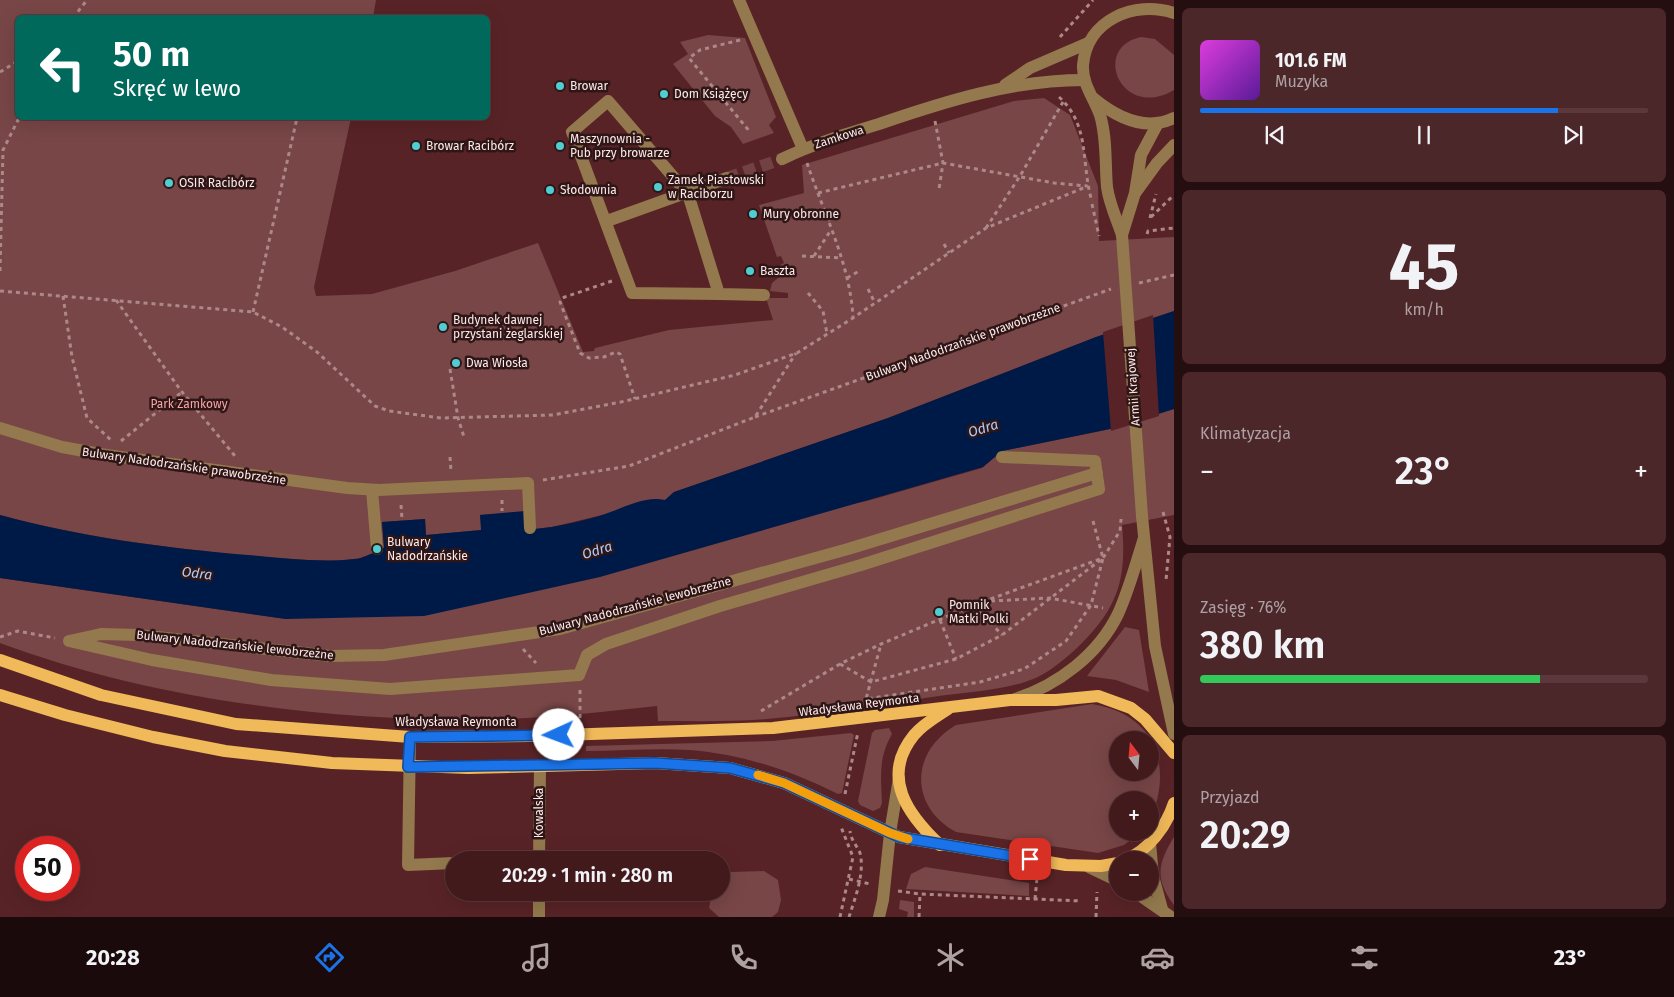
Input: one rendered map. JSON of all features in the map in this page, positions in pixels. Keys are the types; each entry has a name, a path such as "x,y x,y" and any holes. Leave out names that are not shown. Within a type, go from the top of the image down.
{"main road":[{"name":"Władysława Reymonta","path":"0,660 101,695 236,724 410,737 531,736 773,728 1010,700 1056,700 1098,696 1131,708 1145,719 1174,753"},
{"path":"0,694 99,724 225,751 332,763 408,767 655,763 730,768 784,783 890,833 940,845 1089,867 1109,864"},
{"path":"940,845 912,816 902,795 899,776 903,754 914,735 950,708"},
{"path":"1138,851 1150,843 1167,821 1174,803"}],"street":[{"name":"Zamkowa","path":"739,0 803,149 931,106 1003,86 1084,80"},
{"path":"1084,80 1083,67 1088,43 1102,24 1122,6 1133,8 1156,4 1174,13"},
{"name":"Zamkowa","path":"1003,86 1030,68 1088,43"},
{"name":"Armii Krajowej","path":"1084,80 1100,115 1108,190 1122,235 1142,516 1155,646 1174,734"},
{"path":"1091,97 1121,117 1145,123 1158,123 1174,118"},
{"path":"719,294 688,194 608,101 572,132 632,293 764,295"},
{"name":"Armii Krajowej","path":"1122,235 1135,193 1141,155 1158,123"},
{"path":"1135,193 1157,163 1174,145"},
{"path":"782,159 803,149"},
{"path":"607,222 688,194 727,178"},
{"name":"Bulwary Nadodrzańskie prawobrzeżne","path":"0,428 62,447 251,476 372,490 528,483 530,528"},
{"path":"1002,457 1095,460 1097,473"},
{"name":"Bulwary Nadodrzańskie lewobrzeżne","path":"1097,473 1099,489 861,565 720,606 606,644 587,655 580,675 390,689 271,680 152,660 70,641 101,634 138,635 331,656 384,655 512,637 560,629 848,548 1097,473"},
{"path":"372,490 377,549"},
{"name":"Armii Krajowej","path":"1010,700 1038,690 1066,674 1095,646 1118,614 1144,538"},
{"path":"410,737 408,767 408,865 445,863"},
{"name":"Kowalska","path":"539,851 540,766"},
{"path":"879,917 899,776"},
{"path":"1150,843 1153,876 1166,913"},
{"path":"1089,867 1109,877"},
{"path":"540,901 540,917"},
{"path":"1148,901 1166,913"}],"path":[{"path":"74,15 87,0"},
{"path":"750,132 689,58 700,50 755,36"},
{"path":"0,72 15,63"},
{"path":"1052,81 1054,93 1070,107 1081,132 1088,186 1099,236"},
{"path":"986,228 1020,176 1063,102"},
{"path":"0,271 3,150 18,120"},
{"path":"253,312 297,120"},
{"path":"938,132 943,163 939,189"},
{"path":"803,149 842,258 852,297 853,318"},
{"path":"818,193 943,163 1054,183 1088,186"},
{"path":"0,291 253,312 282,327 317,352 375,406 389,411 458,418 553,415 635,399 735,375 797,352 853,318 986,228 1088,186"},
{"path":"1157,191 1150,218 1174,195"},
{"path":"828,220 840,217"},
{"path":"1147,232 1174,228"},
{"path":"814,256 831,229"},
{"path":"944,244 949,254"},
{"path":"802,256 842,258"},
{"path":"847,278 861,270"},
{"path":"1130,285 1174,275"},
{"path":"626,276 562,298 560,302 580,353 589,358 604,357 616,352 620,354 635,399"},
{"name":"Bulwary Nadodrzańskie prawobrzeżne","path":"542,481 629,466 754,417 1113,288"},
{"path":"868,289 875,303"},
{"path":"808,293 823,311 827,334"},
{"path":"63,296 72,357 87,418 116,446 182,392"},
{"path":"116,300 182,392 251,476"},
{"path":"754,417 797,352"},
{"path":"450,369 458,418 464,437"},
{"path":"1164,512 1170,537 1166,582"},
{"path":"881,644 866,699 980,682 1024,669 1066,641 1091,605 1103,558 1120,531 1121,519"},
{"path":"1093,521 1103,558"},
{"path":"840,664 871,682 956,659 1002,635 1103,558"},
{"path":"761,711 840,664 881,644 974,605 1103,558"},
{"path":"986,601 1050,598 1091,605 1118,614"},
{"path":"974,605 1002,635"},
{"path":"940,620 956,659"},
{"path":"0,637 18,631 70,641"},
{"path":"512,637 550,678"},
{"path":"580,675 580,720"},
{"path":"842,810 861,719"},
{"path":"840,824 852,857 840,917"},
{"path":"849,829 861,861 850,917"},
{"path":"1036,899 1037,878"},
{"path":"884,888 920,894 1081,901"},
{"path":"1096,917 1097,892"},
{"path":"919,917 920,894"}],"green space":[{"name":"Park Zamkowy","path":"0,0 376,0 373,15 15,15 15,120 351,120 314,287 316,296 372,294 455,271 538,243 583,352 594,351 595,348 669,330 773,320 766,298 788,298 788,293 770,291 772,283 783,274 780,265 784,263 781,256 777,257 759,205 804,193 802,165 1014,101 1044,98 1070,115 1098,186 1099,241 1174,237 1174,311 1096,337 888,418 674,492 665,500 552,527 535,529 493,514 480,515 482,530 426,535 425,519 382,522 383,551 357,559 315,560 251,556 93,536 0,515"},
{"path":"708,35 745,38 776,117 769,125 774,133 743,144 731,127 715,116 673,64 688,54 680,42"},
{"path":"1141,37 1155,39 1174,55 1174,90 1156,97 1140,96 1127,90 1119,79 1115,67 1117,54 1126,44"},
{"path":"1174,409 1174,515 1122,525 1123,561 1121,577 1117,592 1102,619 1092,633 1078,647 1047,672 1036,678 1011,686 829,712 753,720 658,721 657,706 513,719 407,719 288,709 170,691 112,678 55,662 0,643 0,578 286,619 867,501 982,468 1002,451 1110,429"},
{"path":"1125,627 1139,630 1149,692 1116,680 1087,676"},
{"path":"1092,704 1114,710 1131,719 1144,731 1109,731 1109,781 1159,781 1159,762 1160,780 1158,791 1109,791 1109,841 1129,841 1124,845 1098,853 956,832 941,821 930,808 923,794 921,779 923,764 930,749 941,736 956,725"},
{"path":"889,728 892,734 884,751 881,768 882,803 880,808 873,811 860,805 858,801 872,733 875,730"},
{"path":"851,733 854,735 842,793 838,794 784,771 728,755 676,749 586,751 586,746 772,741"},
{"path":"1174,837 1174,905 1163,887 1160,871 1164,855"},
{"path":"925,867 1029,883 1029,896 906,889 911,874"},
{"path":"764,871 778,880 781,900 778,912 772,917 719,917 709,908 710,901 730,901 731,872"},
{"path":"900,900 914,902 914,917 907,917 908,912 899,909"}],"water":[{"name":"Odra","path":"1174,311 1174,409 1110,429 1002,451 983,467 600,577 424,616 286,619 0,578 0,515 61,530 154,545 314,560 357,559 382,551 384,547 382,522 425,519 426,535 481,530 480,515 525,511 535,529 575,522 599,516 640,501 665,500 674,492 888,418 1096,337"}],"pier":[{"path":"1153,315 1159,416 1111,431 1103,332"}],"tunnel":[{"path":"727,178 782,159"}],"slow traffic":[{"path":"758,775 784,783 890,833 908,839"}],"place":[{"name":"Browar","path":"560,86"},
{"name":"Dom Książęcy","path":"664,94"},
{"name":"Browar Racibórz","path":"416,146"},
{"name":"Maszynownia - Pub przy browarze","path":"560,146"},
{"name":"OSIR Racibórz","path":"169,183"},
{"name":"Zamek Piastowski w Raciborzu","path":"658,187"},
{"name":"Słodownia","path":"550,190"},
{"name":"Mury obronne","path":"753,214"},
{"name":"Baszta","path":"750,271"},
{"name":"Budynek dawnej przystani żeglarskiej","path":"443,327"},
{"name":"Dwa Wiosła","path":"456,363"},
{"name":"Bulwary Nadodrzańskie","path":"377,549"},
{"name":"Pomnik Matki Polki","path":"939,612"}],"route":[{"path":"559,735 410,737 408,767 468,768 655,763 730,768 784,783 899,837 1030,859"}]}
